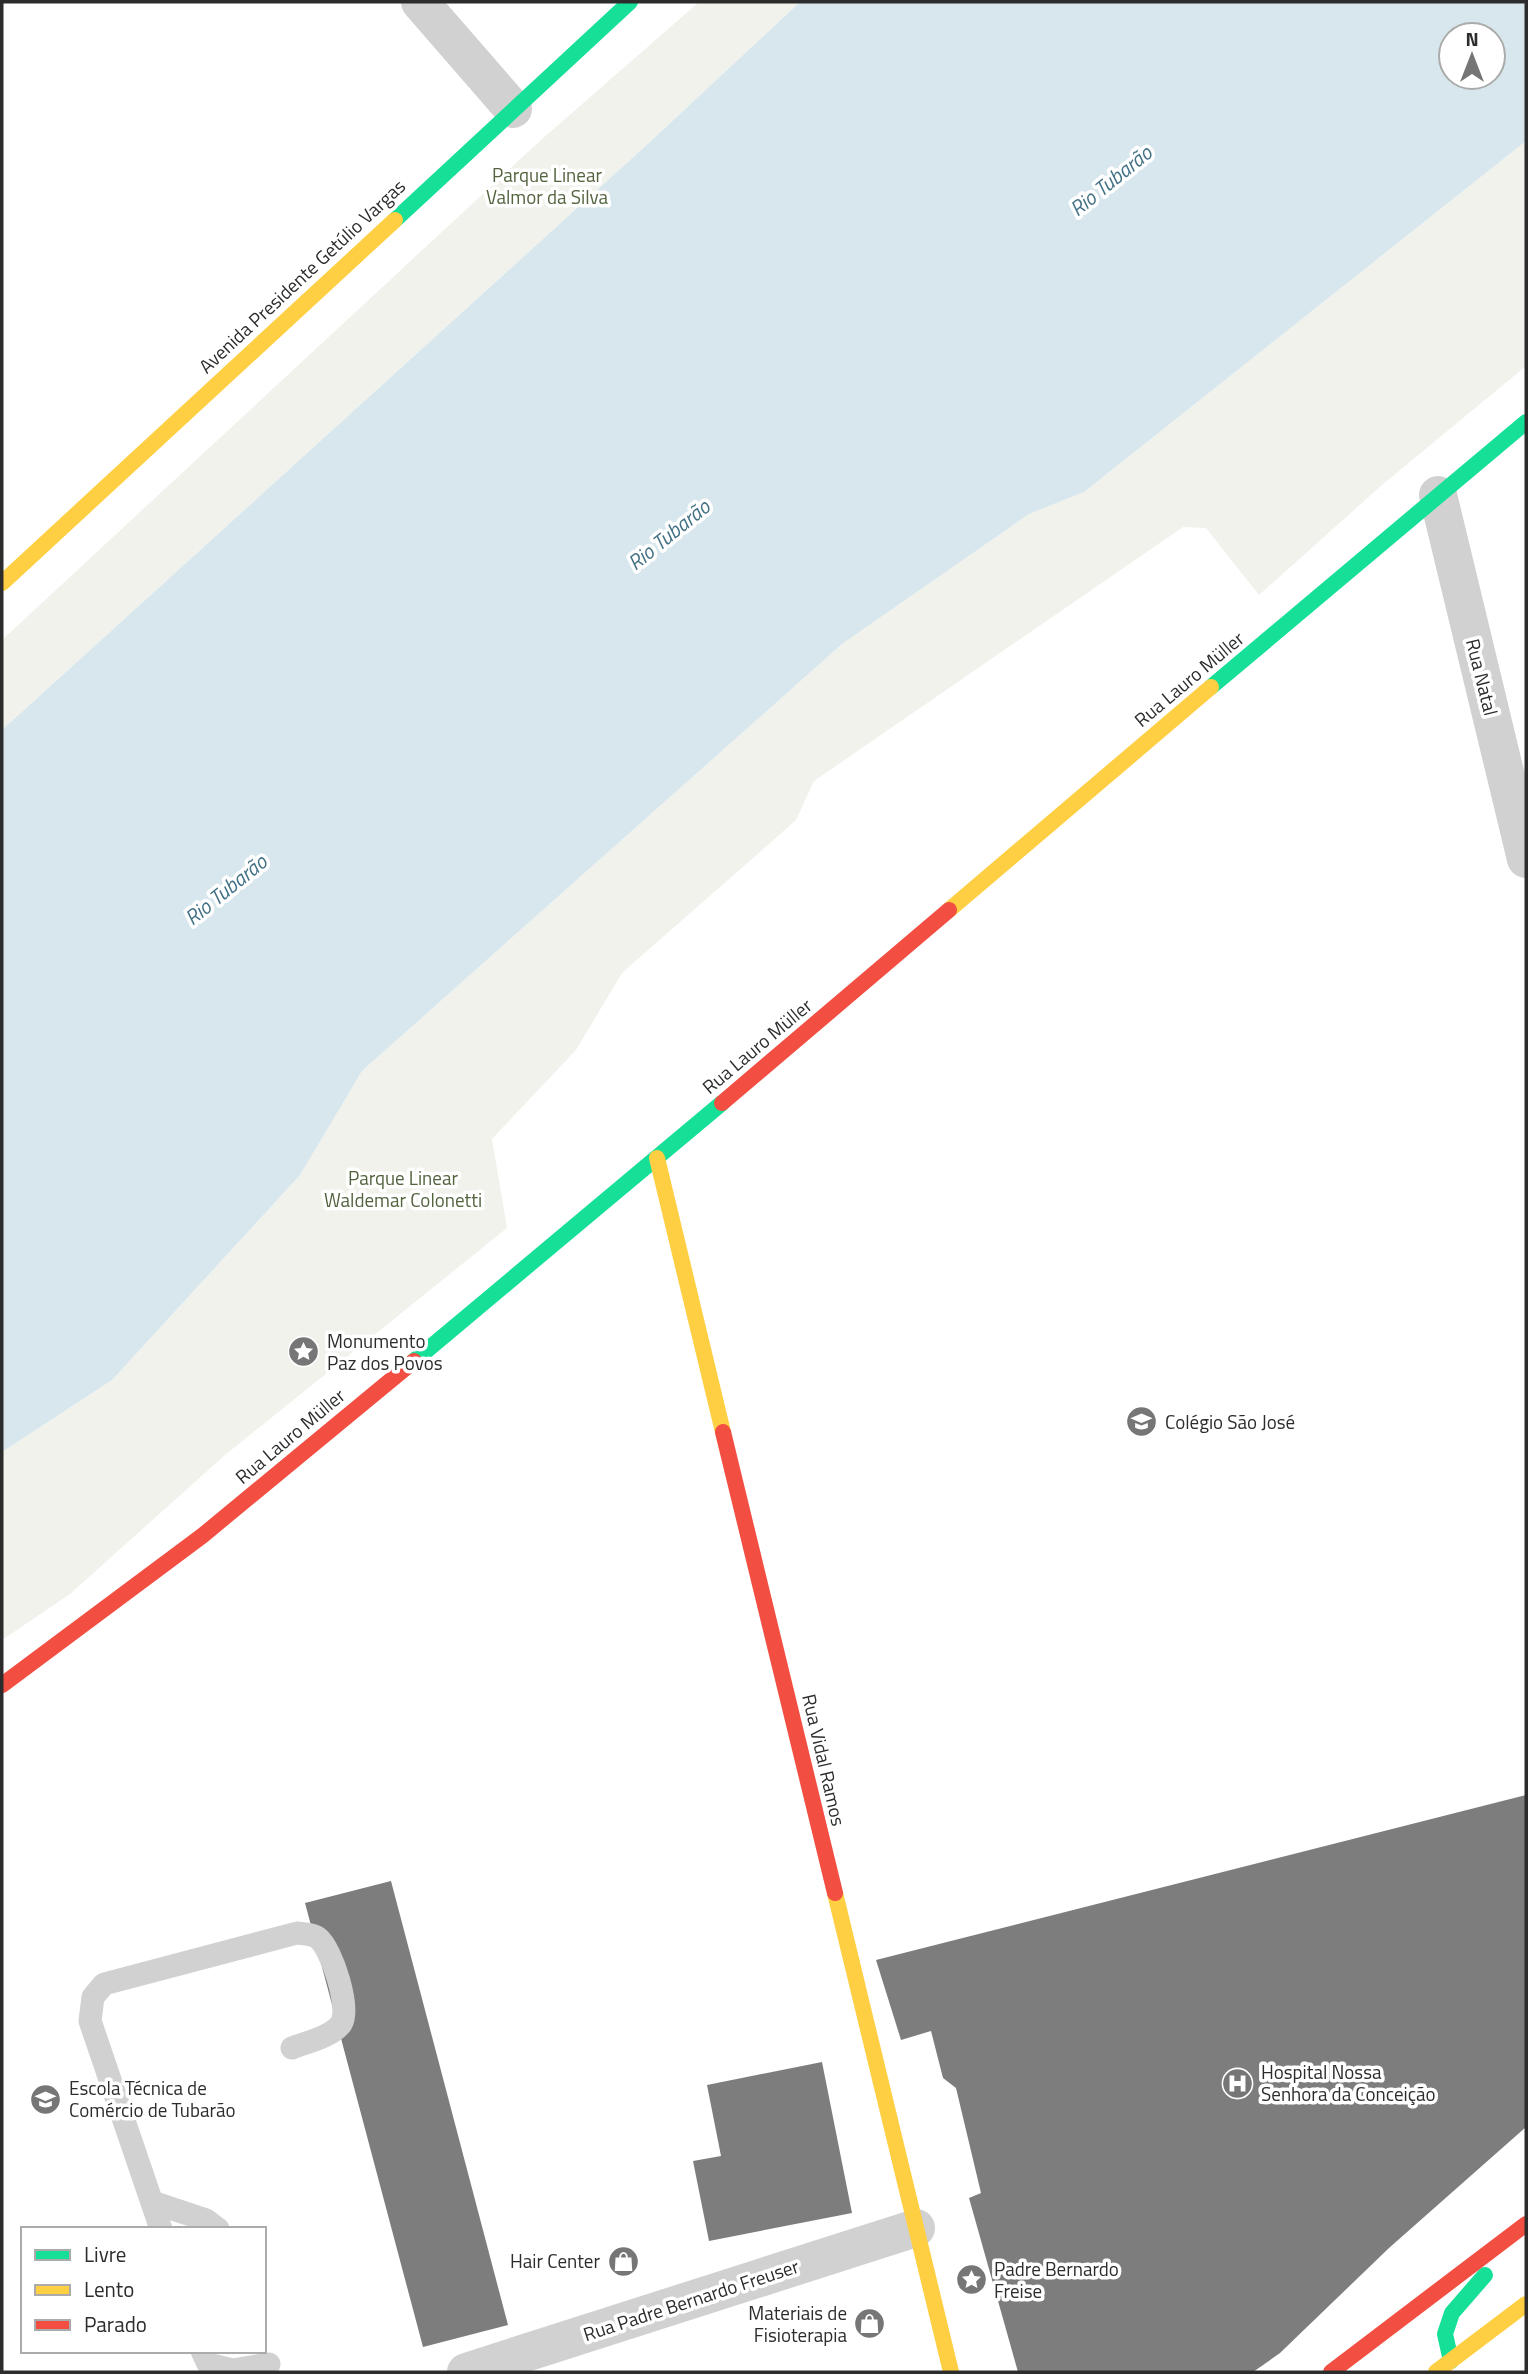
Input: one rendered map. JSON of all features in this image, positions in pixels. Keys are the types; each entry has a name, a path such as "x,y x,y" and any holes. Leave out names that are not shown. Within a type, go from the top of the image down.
{"main road":[{"name":"Avenida Presidente Getúlio Vargas","path":"2,583 630,2"},
{"name":"Rua Lauro Müller","path":"2,1685 96,1620 189,1548 657,1158 1526,422"},
{"name":"Rua Vidal Ramos","path":"657,1158 951,2372"},
{"path":"1453,2366 1445,2334 1452,2313 1475,2290 1520,2228"},
{"path":"1331,2372 1520,2228"},
{"path":"1436,2372 1453,2366 1526,2304"}],"street":[{"path":"420,2 513,109"},
{"name":"Rua Natal","path":"1438,495 1526,859"},
{"name":"Rua Padre Bernardo Freuser","path":"466,2372 916,2228"}],"lane":[{"path":"160,2227 90,2021 93,1997 104,1984 298,1933 316,1936 331,1952 344,2011 342,2022 333,2031 292,2048"},
{"path":"152,2202 205,2220 215,2227"},
{"path":"203,2353 208,2364 217,2369 268,2361"}],"green space":[{"name":"Parque Linear Valmor da Silva","path":"699,2 800,2 651,141 2,730 2,640 541,140"},
{"name":"Parque Linear Waldemar Colonetti","path":"1526,141 1526,366 1382,485 1259,595 1206,528 1183,527 814,781 796,820 622,973 576,1050 492,1139 507,1228 225,1455 70,1594 2,1640 2,1452 112,1380 300,1175 362,1071 842,644 1029,514 1084,492"}],"water":[{"name":"Rio Tubarão","path":"800,2 1526,2 1526,141 1084,492 1029,514 842,644 362,1071 300,1175 112,1380 2,1452 2,730 651,141"}],"building":[{"name":"Hospital Nossa Senhora da Conceição","path":"1526,1795 1526,2127 1389,2248 1280,2353 1253,2372 1018,2372 969,2198 981,2193 956,2088 943,2078 931,2031 901,2040 876,1960"},
{"path":"391,1881 508,2325 423,2347 305,1903"},
{"path":"822,2062 852,2213 709,2241 693,2161 721,2156 707,2085"}],"traffic: fast":[{"path":"395,220 630,2"},
{"path":"1211,687 1526,422"},
{"path":"414,1361 722,1103"},
{"path":"1451,2361 1445,2334 1452,2313 1485,2275"}],"traffic: slow":[{"path":"2,583 395,220"},
{"path":"949,910 1211,687"},
{"path":"657,1158 723,1432"},
{"path":"835,1893 951,2372"},
{"path":"1436,2372 1526,2304"}],"traffic: jam":[{"path":"722,1103 949,910"},
{"path":"2,1685 202,1536 414,1361"},
{"path":"723,1432 835,1893"},
{"path":"1331,2372 1526,2224"}],"place":[{"name":"Monumento Paz dos Povos","path":"304,1352"},
{"name":"Colégio São José","path":"1142,1422"},
{"name":"Hospital Nossa Senhora da Conceição","path":"1238,2083"},
{"name":"Escola Técnica de Comércio de Tubarão","path":"46,2099"},
{"name":"Hair Center","path":"623,2261"},
{"name":"Padre Bernardo Freise","path":"971,2280"},
{"name":"Materiais de Fisioterapia","path":"870,2324"}]}
